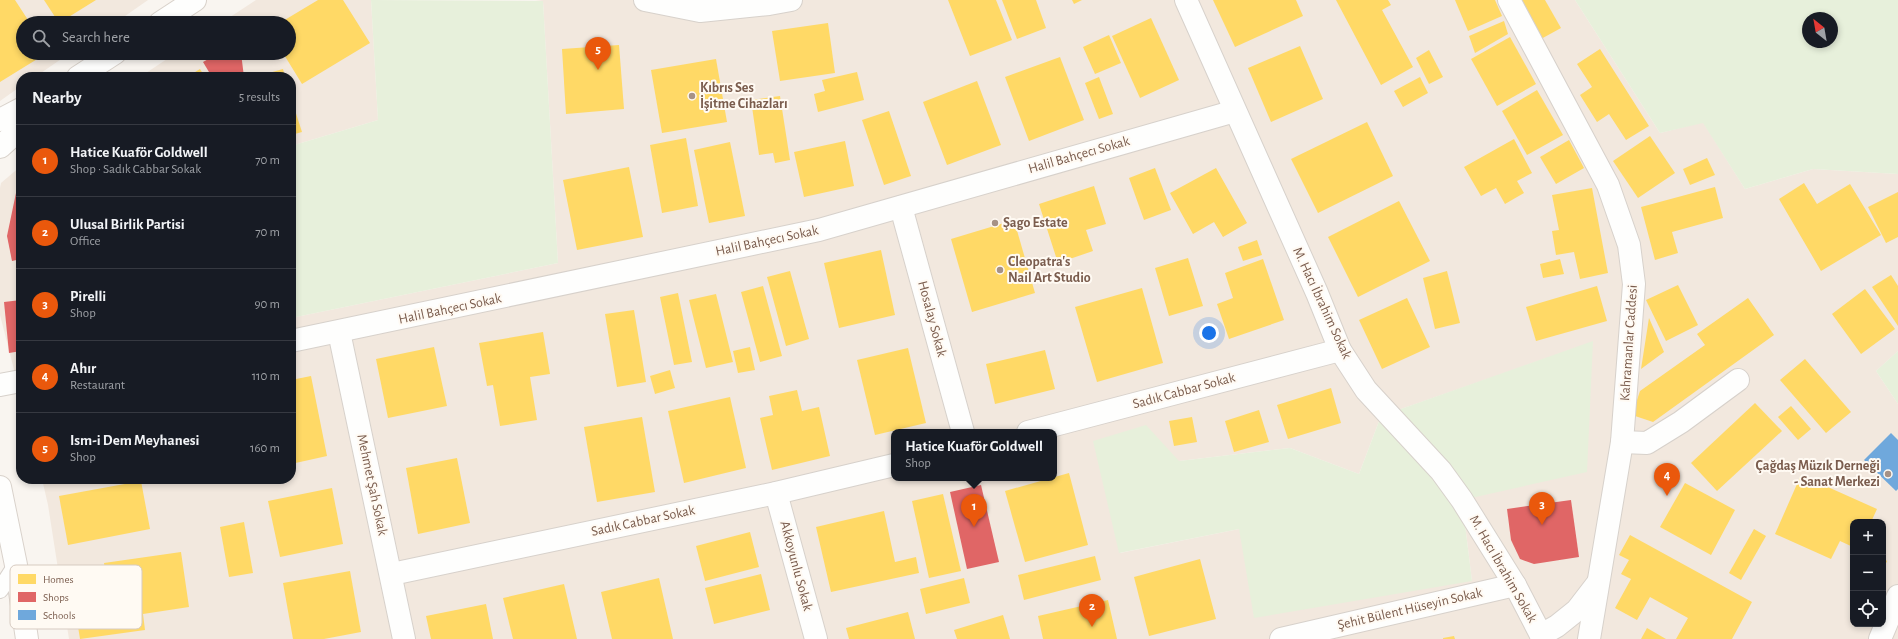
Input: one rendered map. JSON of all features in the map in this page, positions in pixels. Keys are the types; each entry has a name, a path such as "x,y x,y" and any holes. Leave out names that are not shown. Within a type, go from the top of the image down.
{"street":[{"path":"171,16 195,0"},
{"path":"645,0 700,11 769,4 791,0"},
{"name":"M. Hacı İbrahim Sokak","path":"1186,0 1340,350 1366,390 1441,471 1479,524 1515,585 1542,637"},
{"name":"Kahramanlar Caddesi","path":"1509,0 1608,185 1628,245 1634,284 1622,442 1589,639"},
{"path":"86,72 104,60"},
{"name":"Halil Bahçecı Sokak","path":"296,340 819,230 1235,110"},
{"path":"0,120 16,112"},
{"path":"0,147 16,133"},
{"name":"Hosalay Sokak","path":"901,206 963,429"},
{"name":"Mehmet Şah Sokak","path":"339,332 392,574 404,639"},
{"name":"Sadık Cabbar Sokak","path":"1039,429 1340,350"},
{"path":"1622,442 1647,444 1681,422 1738,380"},
{"path":"0,385 16,382"},
{"name":"Sadık Cabbar Sokak","path":"392,574 776,493 891,466"},
{"path":"0,487 16,565"},
{"name":"Akkoyunlu Sokak","path":"776,493 816,639"},
{"path":"1542,637 1577,610 1599,581"},
{"name":"Şehit Bülent Hüseyin Sokak","path":"1281,639 1515,585"},
{"path":"1880,639 1898,596"},
{"path":"26,629 27,639"}],"lane":[{"path":"0,590 10,574"}],"shaded area":[{"path":"0,0 148,0 125,16 16,16 16,60 60,60 42,72 16,72 16,90 0,101"},
{"path":"256,0 371,0 378,120 296,145 296,72 148,72 166,60 296,60 296,16 232,16"},
{"path":"535,0 1575,0 1660,133 1703,122 1745,189 1813,169 1898,174 1898,351 1876,371 1898,404 1898,639 69,639 67,629 142,629 142,565 57,565 43,484 296,484 296,317 558,263 543,1","holes":["1593,342 1462,500 1472,581 1239,529 1120,553 1179,461 1290,448 1359,474 1381,416"]},
{"path":"16,170 16,377 0,315 1,183"}],"green space":[{"path":"371,0 543,1 558,263 296,317 296,145 378,120"},
{"path":"1575,0 1898,0 1898,174 1813,169 1745,189 1703,123 1660,133"},
{"path":"1593,341 1587,472 1462,500 1472,581 1254,618 1239,529 1119,553 1093,441 1146,425 1179,461 1290,448 1359,474 1381,416"},
{"path":"1898,351 1898,404 1876,371"}],"building: Homes":[{"path":"0,0 15,0 25,16 16,16 16,60 36,60 0,82"},
{"path":"44,0 96,0 70,16 54,16"},
{"path":"318,0 343,0 370,43 302,84 287,60 296,60 296,16 291,16"},
{"path":"948,0 996,0 1012,40 970,56"},
{"path":"1002,0 1036,0 1046,28 1017,39"},
{"path":"1072,0 1082,0 1074,4"},
{"path":"1213,0 1296,0 1303,16 1235,47"},
{"path":"1336,0 1388,0 1391,5 1382,10 1413,67 1381,85"},
{"path":"1455,0 1495,0 1502,16 1468,31"},
{"path":"1519,0 1545,0 1561,28 1541,39"},
{"path":"1151,18 1179,80 1140,98 1112,36"},
{"path":"1504,21 1508,34 1475,53 1469,36"},
{"path":"828,23 835,73 780,81 772,31"},
{"path":"1109,35 1121,63 1095,74 1083,47"},
{"path":"1510,37 1536,84 1497,106 1471,59"},
{"path":"619,45 624,109 566,114 562,49"},
{"path":"1300,46 1323,99 1271,122 1248,68"},
{"path":"1600,49 1649,126 1626,140 1609,114 1597,122 1580,95 1592,87 1577,64"},
{"path":"1429,50 1443,77 1429,84 1416,58"},
{"path":"1060,57 1084,120 1029,141 1005,77"},
{"path":"716,59 727,122 662,133 651,70"},
{"path":"200,69 202,72 195,72"},
{"path":"283,69 284,72 272,72"},
{"path":"857,72 864,100 818,112 814,94 825,91 822,80"},
{"path":"1099,77 1113,114 1099,119 1085,83"},
{"path":"1420,77 1428,93 1403,107 1394,91"},
{"path":"977,81 1001,145 947,165 923,102"},
{"path":"1537,90 1563,135 1527,155 1502,111"},
{"path":"780,96 790,160 775,163 773,153 759,155 751,100"},
{"path":"889,111 911,176 884,185 862,120"},
{"path":"296,113 302,132 296,134"},
{"path":"1367,122 1393,176 1318,213 1291,159"},
{"path":"1650,136 1675,173 1638,198 1613,161"},
{"path":"686,138 698,206 662,213 650,145"},
{"path":"1514,139 1532,173 1517,181 1524,193 1505,204 1496,188 1481,196 1464,167"},
{"path":"1569,140 1584,168 1556,184 1540,157"},
{"path":"845,141 854,186 804,197 794,152"},
{"path":"730,142 745,216 709,223 694,150"},
{"path":"1707,158 1715,175 1690,185 1683,169"},
{"path":"629,167 643,237 577,250 563,180"},
{"path":"1155,168 1171,210 1144,220 1129,178"},
{"path":"1216,168 1247,223 1223,237 1214,222 1193,234 1170,193"},
{"path":"1804,183 1817,204 1850,184 1881,235 1821,271 1779,199"},
{"path":"1094,186 1106,224 1086,230 1093,251 1058,263 1039,204"},
{"path":"1715,187 1723,218 1672,232 1678,253 1655,260 1641,207"},
{"path":"1592,188 1608,273 1580,279 1574,252 1556,255 1552,231 1559,230 1552,195"},
{"path":"1898,192 1898,237 1886,243 1868,207"},
{"path":"1399,201 1430,261 1358,297 1328,237"},
{"path":"1014,220 1035,293 972,312 951,239"},
{"path":"1257,240 1262,255 1243,261 1238,247"},
{"path":"881,250 895,315 839,328 824,263"},
{"path":"1188,258 1203,306 1169,316 1155,268"},
{"path":"1263,259 1284,320 1229,339 1217,304 1233,298 1225,273"},
{"path":"1560,259 1564,274 1543,278 1540,264"},
{"path":"790,271 809,339 786,346 767,277"},
{"path":"1447,271 1460,323 1435,329 1423,278"},
{"path":"1891,275 1898,286 1898,326 1872,287"},
{"path":"1678,285 1698,325 1666,341 1646,300"},
{"path":"763,286 782,356 760,362 741,292"},
{"path":"1597,286 1607,321 1536,341 1526,307"},
{"path":"1142,288 1163,363 1097,382 1075,307"},
{"path":"1865,289 1895,329 1861,354 1832,314"},
{"path":"678,293 692,362 674,365 660,297"},
{"path":"716,294 733,362 706,368 689,300"},
{"path":"1407,298 1430,347 1382,369 1359,320"},
{"path":"1748,298 1774,335 1653,422 1632,415 1640,391 1705,345 1697,334"},
{"path":"634,310 646,382 617,387 605,314"},
{"path":"1649,318 1664,352 1641,369"},
{"path":"543,332 550,374 530,377 537,420 500,426 493,385 487,386 479,343"},
{"path":"434,347 447,406 388,418 376,359"},
{"path":"750,347 755,370 738,373 733,351"},
{"path":"908,348 926,423 900,429 891,429 891,431 875,435 857,360"},
{"path":"1045,350 1055,389 995,404 986,364"},
{"path":"1805,359 1851,412 1826,433 1780,380"},
{"path":"670,370 675,388 655,394 650,376"},
{"path":"311,376 327,456 296,463 296,379"},
{"path":"1331,388 1341,423 1288,439 1277,405"},
{"path":"797,390 802,411 819,407 830,456 772,470 760,418 773,415 769,396"},
{"path":"730,397 746,468 684,483 668,411"},
{"path":"1755,403 1782,431 1717,491 1691,463"},
{"path":"1791,406 1811,429 1798,440 1778,417"},
{"path":"1259,410 1269,442 1234,452 1225,421"},
{"path":"642,417 655,492 597,502 584,427"},
{"path":"1192,417 1197,442 1174,446 1169,421"},
{"path":"457,458 470,523 418,534 406,468"},
{"path":"1069,473 1088,545 1025,562 1005,491 1041,481 1057,481 1057,476"},
{"path":"1801,475 1877,509 1872,519 1850,519 1850,546 1840,541 1831,559 1775,534"},
{"path":"1685,483 1735,510 1711,555 1660,527"},
{"path":"125,484 142,484 150,529 68,545 59,496"},
{"path":"332,488 343,544 280,557 268,501"},
{"path":"943,494 961,571 929,578 912,501"},
{"path":"884,511 895,562 916,557 919,573 831,592 816,527"},
{"path":"244,522 253,573 229,577 220,527"},
{"path":"1754,529 1766,536 1741,580 1729,573"},
{"path":"750,532 759,567 705,581 696,546"},
{"path":"1630,535 1752,602 1732,639 1676,639 1688,618 1650,597 1637,620 1615,608 1631,579 1621,574 1629,560 1619,555"},
{"path":"181,552 189,607 143,614 145,630 80,639 78,629 142,629 142,565 104,565 104,563"},
{"path":"1095,556 1101,580 1024,600 1018,575"},
{"path":"1200,559 1216,619 1149,636 1134,577"},
{"path":"350,571 361,632 324,639 293,639 283,583"},
{"path":"761,574 770,610 714,624 705,588"},
{"path":"659,578 673,639 612,639 601,592"},
{"path":"964,578 970,603 926,614 920,589"},
{"path":"564,584 577,639 513,639 503,598"},
{"path":"1108,600 1117,639 1043,639 1038,616"},
{"path":"486,604 493,639 431,639 426,616"},
{"path":"908,612 915,639 849,639 846,628"},
{"path":"1003,615 1010,639 957,639 954,630"},
{"path":"1647,628 1666,639 1641,639"},
{"path":"1454,636 1455,639 1443,639 1443,638"}],"building: Shops":[{"path":"207,60 242,60 243,72 209,72 203,62"},
{"path":"16,193 16,260 12,261 7,236"},
{"path":"16,301 16,352 9,353 4,302"},
{"path":"981,485 999,562 967,569 950,492"},
{"path":"1571,500 1579,557 1534,564 1520,559 1511,540 1507,509"}],"building: Schools":[{"name":"Çağdaş Müzık Derneği - Sanat Merkezi","path":"1891,433 1898,440 1898,489 1896,491 1864,460"}],"place":[{"name":"Ism-i Dem Meyhanesi","path":"598,70"},
{"name":"Kıbrıs Ses İşitme Cihazları","path":"692,96"},
{"name":"Şago Estate","path":"995,223"},
{"name":"Cleopatra's Nail Art Studio","path":"1000,270"},
{"name":"Çağdaş Müzık Derneği - Sanat Merkezi","path":"1888,474"},
{"name":"Ahır","path":"1667,496"},
{"name":"Pirelli","path":"1542,525"},
{"name":"Hatice Kuaför Goldwell","path":"974,527"},
{"name":"Ulusal Birlik Partisi","path":"1092,627"}]}
